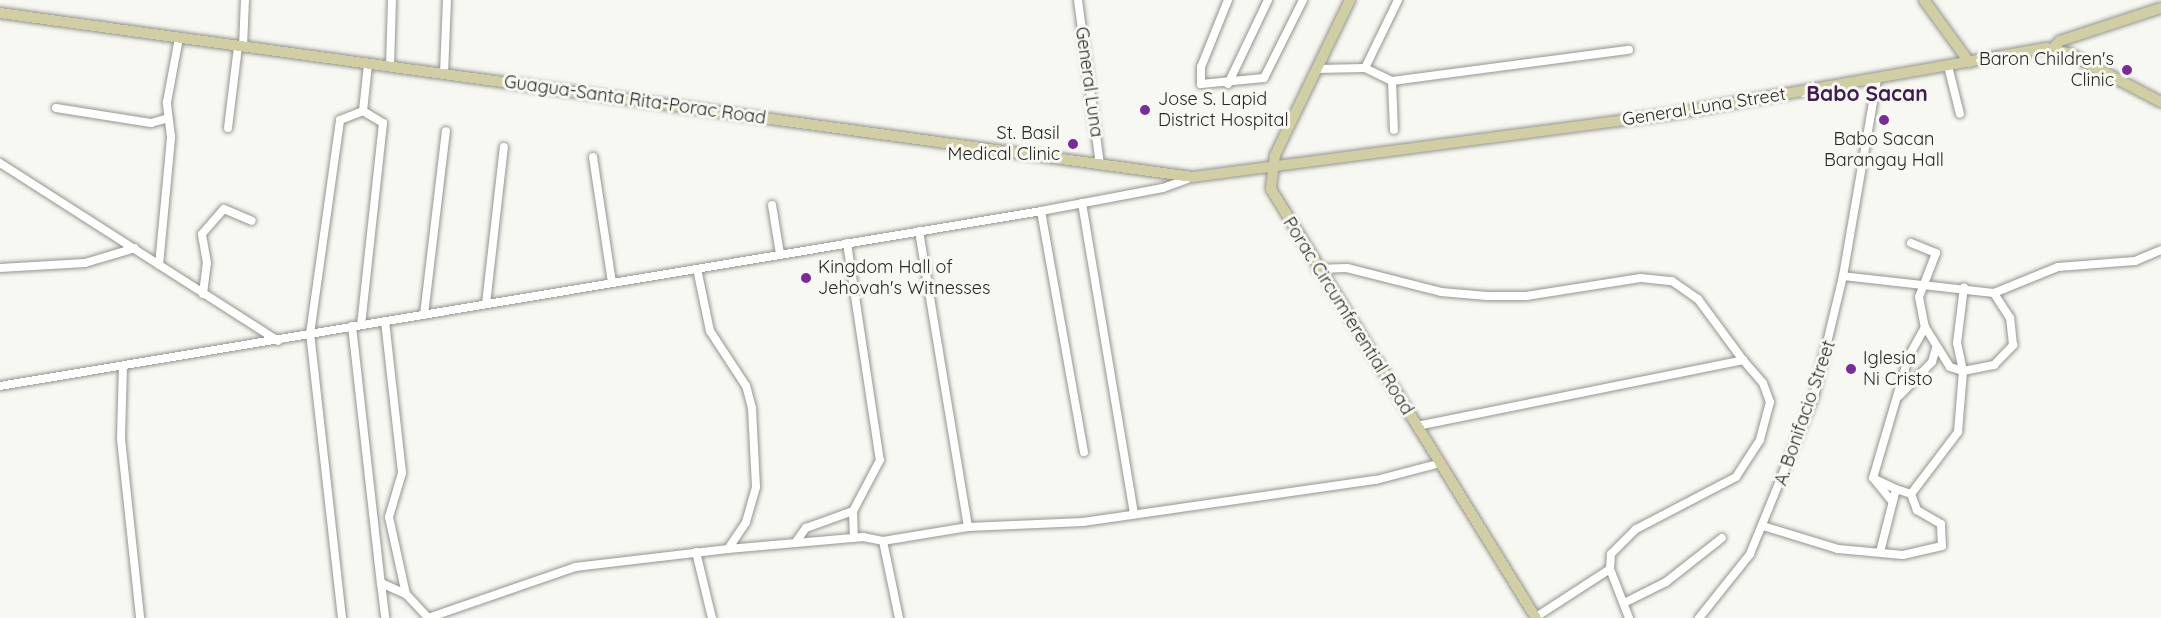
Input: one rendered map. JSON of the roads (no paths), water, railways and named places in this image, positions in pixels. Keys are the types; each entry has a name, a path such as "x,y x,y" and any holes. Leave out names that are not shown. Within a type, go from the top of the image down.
{"main road":[{"path":"1270,171 1350,0"},
{"path":"1923,0 1969,62"},
{"name":"General Luna Street","path":"1270,171 1877,79 2053,48 2060,41 2161,8"},
{"name":"Guagua-Santa Rita-Porac Road","path":"0,14 1193,177 1270,171"},
{"path":"2053,48 2161,102"},
{"name":"Porac Circumferential Road","path":"1270,171 1274,194 1317,269 1441,463 1536,618"}],"street":[{"path":"228,128 245,0"},
{"path":"390,67 392,0"},
{"path":"444,74 447,0"},
{"name":"General Luna","path":"1078,0 1100,164"},
{"path":"1228,0 1201,67 1201,84 1228,84 1264,78 1303,0"},
{"path":"1228,84 1268,0"},
{"path":"1365,68 1398,0"},
{"path":"159,265 168,118 179,38"},
{"path":"1316,69 1365,68 1392,81 1629,50"},
{"path":"363,111 368,64"},
{"path":"1948,66 1960,114"},
{"name":"A. Bonifacio Street","path":"1699,618 1736,575 1763,526 1824,365 1843,276 1877,79"},
{"path":"1392,81 1394,130"},
{"path":"56,108 151,123 168,118"},
{"path":"363,111 383,123 356,326 385,618"},
{"path":"342,618 310,334 340,120 363,111"},
{"path":"424,315 446,131"},
{"path":"486,304 504,147"},
{"path":"593,157 612,282"},
{"path":"0,163 278,341"},
{"path":"0,386 1041,211 1193,177"},
{"path":"1082,203 1134,513"},
{"path":"772,205 780,254"},
{"path":"203,294 207,263 202,234 224,209 252,222"},
{"path":"1041,211 1084,452"},
{"path":"919,231 968,527"},
{"path":"847,243 880,460 853,511 854,538"},
{"path":"1911,243 1936,253 1919,297 1925,327 1936,348 1950,367 1963,371 1994,365 2013,345 2010,318 1994,293"},
{"path":"0,268 85,263 135,248"},
{"path":"1843,276 1924,282 1994,293 2058,267 2135,261 2161,250"},
{"path":"697,268 710,331 746,386 752,408 756,487 746,522 728,549"},
{"path":"1317,269 1347,268 1441,292 1487,296 1526,296 1641,278 1672,281 1698,299 1763,383 1770,402 1746,468 1715,492 1636,529 1611,554 1610,569 1626,602 1629,618"},
{"path":"1911,494 1958,432 1963,371 1957,343 1964,287"},
{"path":"385,321 402,473 389,517 406,594"},
{"path":"1873,478 1912,348 1925,327"},
{"path":"1898,397 1932,362 1936,348"},
{"path":"1417,426 1743,360"},
{"path":"123,366 122,439 140,618"},
{"path":"381,583 406,594 428,618 575,567 696,552 854,538 883,541 968,527 1083,522 1376,480 1441,463"},
{"path":"1873,478 1911,494"},
{"path":"1873,478 1891,500"},
{"path":"1880,552 1891,500 1896,489"},
{"path":"1763,526 1838,549 1903,555 1944,544 1941,524 1914,506 1911,494"},
{"path":"795,543 806,528 853,511"},
{"path":"1626,602 1666,582 1722,538"},
{"path":"883,541 899,618"},
{"path":"696,552 712,618"},
{"path":"1536,618 1610,569"}],"place":[{"name":"Baron Children's Clinic","path":"2127,70"},
{"name":"Jose S. Lapid District Hospital","path":"1145,110"},
{"name":"Babo Sacan Barangay Hall","path":"1884,120"},
{"name":"St. Basil Medical Clinic","path":"1073,144"},
{"name":"Kingdom Hall of Jehovah's Witnesses","path":"806,278"},
{"name":"Iglesia Ni Cristo","path":"1851,369"}],"district":[{"name":"Babo Sacan","path":"1867,93"}]}
